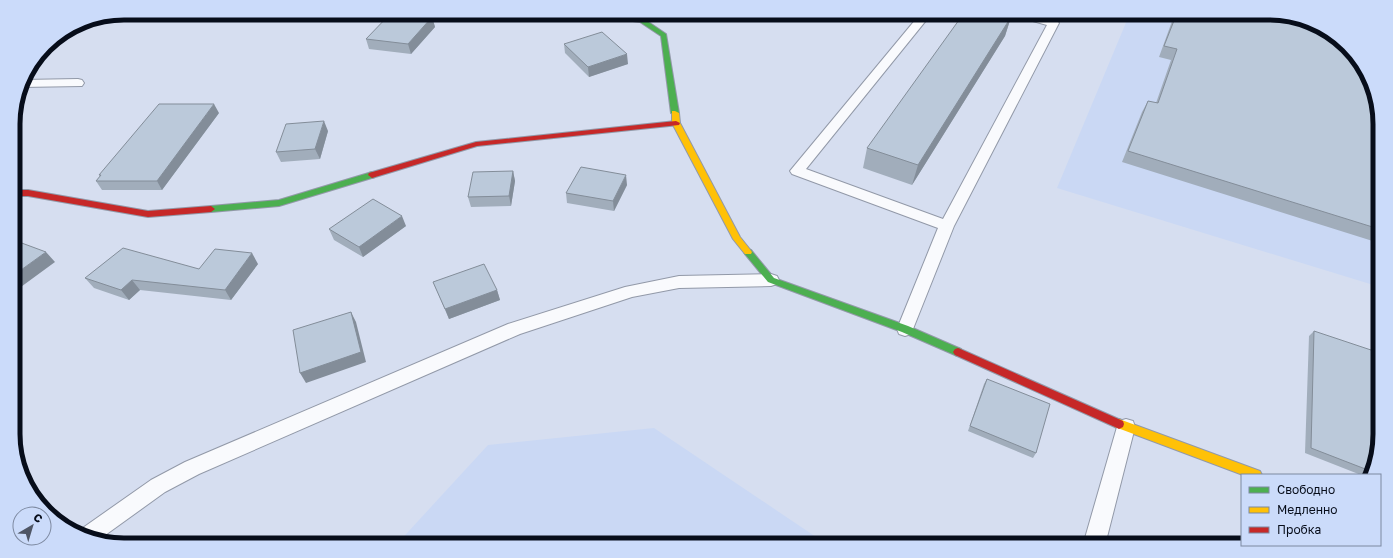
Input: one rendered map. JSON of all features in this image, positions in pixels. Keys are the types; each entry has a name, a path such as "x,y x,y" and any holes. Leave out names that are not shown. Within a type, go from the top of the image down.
{"street":[{"path":"642,20 664,35 676,123 737,239 770,280 905,329 1126,427 1253,474"},
{"path":"20,193 28,193 148,214 278,203 476,144 676,123"}],"lane":[{"path":"921,20 797,171 947,226"},
{"path":"905,329 947,226 1052,23 1041,20"},
{"path":"28,84 78,83"},
{"path":"91,533 158,486 192,468 514,329 631,291 679,282 770,280"},
{"path":"1096,538 1126,427"}],"shaded area":[{"path":"1127,20 1269,20 1303,25 1327,37 1347,55 1359,72 1369,97 1373,124 1373,285 1057,188"},
{"path":"654,428 818,538 402,538 488,445"}],"building":[{"path":"384,20 429,20 408,44 366,39"},
{"path":"959,20 1009,20 918,165 867,148"},
{"path":"1174,20 1269,20 1303,25 1327,37 1338,46 1352,61 1359,72 1365,84 1372,110 1373,227 1128,151 1148,101 1158,103 1177,49 1164,46"},
{"path":"602,32 627,54 588,67 564,44"},
{"path":"159,104 214,104 157,181 96,181 101,175 99,175"},
{"path":"324,121 315,149 276,152 286,124"},
{"path":"581,167 626,175 613,201 566,193"},
{"path":"513,171 509,196 468,197 473,172"},
{"path":"373,199 402,216 359,247 329,229"},
{"path":"20,242 46,252 20,271"},
{"path":"123,248 199,269 215,249 252,253 225,290 132,280 121,290 85,278"},
{"path":"484,264 497,290 445,309 433,282"},
{"path":"351,312 361,352 300,373 293,330"},
{"path":"1314,331 1373,351 1373,434 1372,448 1367,470 1311,448"},
{"path":"987,379 1050,404 1036,453 970,426"}],"traffic: fast":[{"path":"642,20 664,35 675,113"},
{"path":"211,209 279,203 372,175"},
{"path":"748,252 771,280 905,329 958,352"}],"traffic: slow":[{"path":"675,113 676,123 737,239 748,252"},
{"path":"1119,424 1253,474"}],"traffic: jam":[{"path":"372,175 476,144 676,123"},
{"path":"20,193 28,193 148,214 211,209"},
{"path":"958,352 1119,424"}]}
